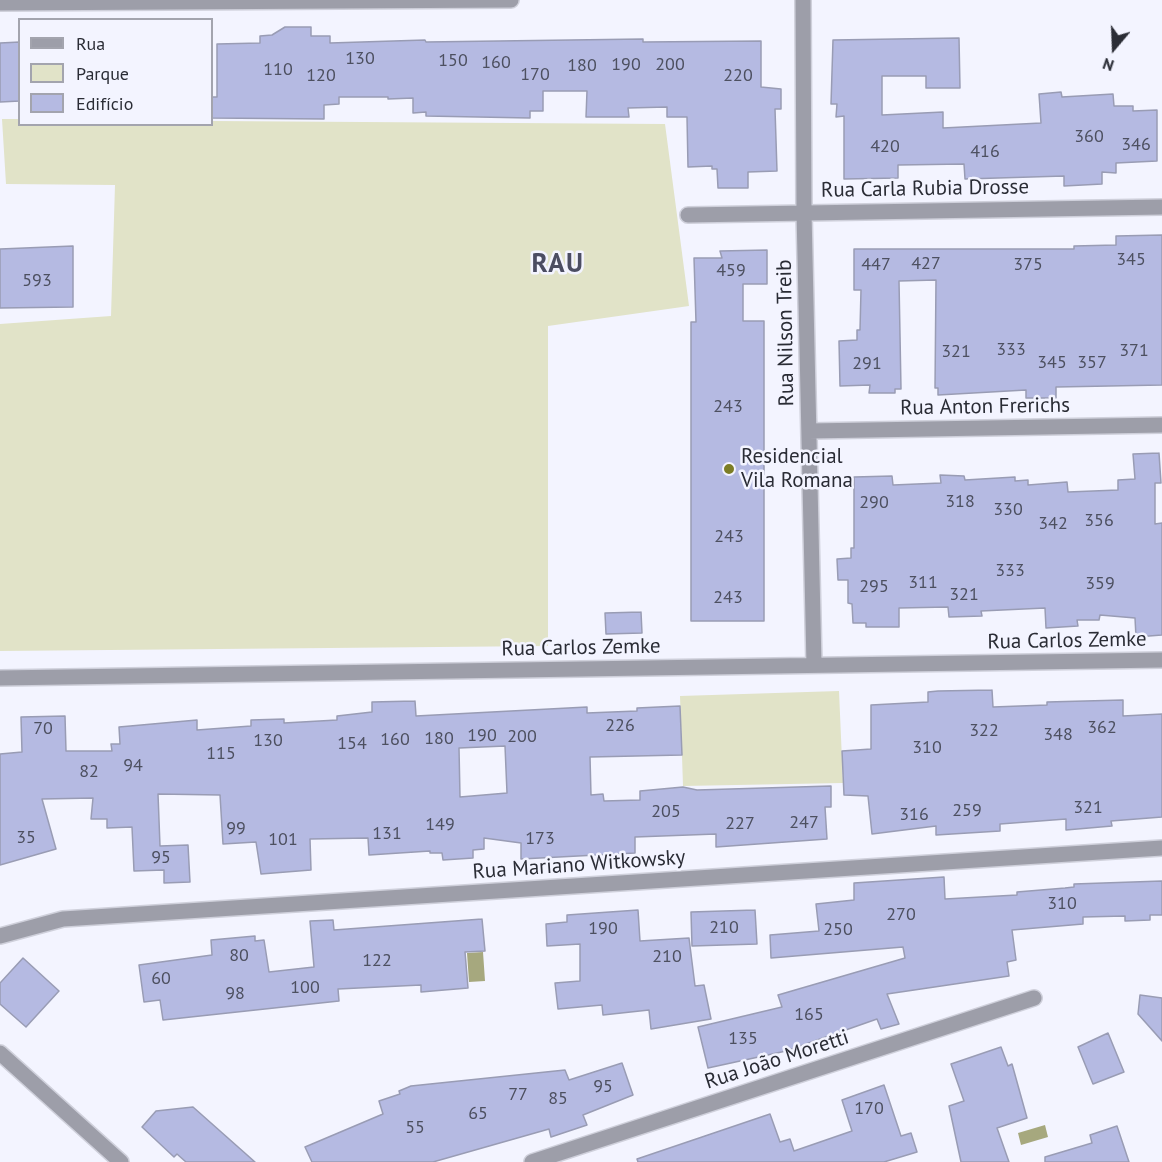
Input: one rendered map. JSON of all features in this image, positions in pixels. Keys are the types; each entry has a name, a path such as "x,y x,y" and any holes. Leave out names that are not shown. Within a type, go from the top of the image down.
{"street":[{"path":"0,3 511,0"},
{"name":"Rua Nilson Treib","path":"803,0 804,212 814,665"},
{"name":"Rua Carla Rubia Drosse","path":"688,214 1162,207"},
{"name":"Rua Anton Frerichs","path":"809,431 1162,425"},
{"name":"Rua Carlos Zemke","path":"0,678 1162,660"},
{"name":"Rua Mariano Witkowsky","path":"0,936 63,919 1162,848"},
{"name":"Rua João Moretti","path":"532,1162 1034,998"},
{"path":"0,1053 122,1162"}],"green space":[{"path":"2,119 18,119 18,126 213,126 213,121 665,124 689,306 548,326 548,646 0,651 0,324 111,316 115,185 6,184"},
{"path":"839,691 843,783 683,786 680,696"}],"shaded area":[{"path":"483,952 485,981 469,982 467,953"},
{"path":"1045,1125 1048,1137 1021,1145 1018,1133"}],"building":[{"path":"285,27 311,27 311,36 330,36 330,43 425,40 426,42 643,39 643,42 761,41 761,87 781,89 781,109 775,109 777,171 748,172 748,188 718,188 717,169 712,169 712,166 688,167 687,117 667,117 667,107 628,108 629,117 586,117 587,91 543,91 543,111 530,111 530,118 426,116 426,112 413,113 413,98 339,97 339,104 324,105 324,119 213,118 213,97 217,97 217,44 260,43 260,36 272,35"},
{"path":"959,38 960,88 926,88 926,76 882,76 882,115 943,112 943,128 1041,123 1039,94 1061,92 1062,97 1113,94 1114,106 1133,106 1133,111 1157,110 1157,161 1116,163 1116,173 1102,172 1102,184 1064,186 1064,176 965,179 964,164 898,165 898,178 844,179 844,116 836,117 837,104 831,104 833,40"},
{"path":"18,42 18,101 0,102 0,43"},
{"path":"1162,235 1162,385 1056,387 1056,398 1026,398 1026,390 938,395 938,388 935,388 936,280 899,281 901,389 895,389 895,393 869,393 870,385 840,386 839,341 857,340 857,330 860,330 861,290 854,290 854,249 1074,249 1074,246 1116,245 1116,236"},
{"path":"73,246 73,307 0,308 0,249"},
{"path":"767,250 767,284 743,284 743,321 764,321 764,621 691,621 691,322 696,322 694,258 722,258 720,251"},
{"path":"1159,453 1161,483 1155,483 1155,524 1162,523 1162,635 1136,637 1135,618 1100,615 1099,620 1077,620 1078,626 1046,628 1045,608 981,611 982,616 949,617 948,607 899,608 899,627 866,627 866,623 853,623 852,604 848,603 848,580 838,580 837,559 851,558 851,548 854,548 854,477 892,476 893,485 941,483 940,475 964,476 965,480 1015,477 1015,481 1028,480 1028,485 1067,482 1068,492 1118,490 1118,480 1135,479 1133,454"},
{"path":"641,612 642,633 606,634 605,613"},
{"path":"992,690 993,707 1047,705 1047,702 1123,700 1123,716 1162,714 1162,817 1111,821 1112,826 1066,830 1066,819 1000,824 1000,831 936,835 936,826 872,834 868,796 844,795 842,751 871,749 871,705 928,702 928,692"},
{"path":"415,701 416,716 587,707 587,713 680,706 682,755 590,757 591,795 603,794 604,801 640,800 640,791 683,787 697,790 831,786 831,807 825,807 827,839 716,847 716,834 635,837 635,853 521,859 521,843 484,838 484,849 473,850 473,858 443,860 442,853 430,853 430,851 369,855 368,838 310,839 311,870 261,874 256,842 223,844 220,795 158,794 160,846 188,845 190,882 164,883 164,870 134,871 132,827 107,828 107,819 91,819 93,798 42,799 56,849 0,865 0,754 22,752 21,717 65,716 66,751 112,751 111,744 120,744 119,727 197,720 197,730 251,726 251,720 284,719 284,723 337,720 337,716 372,712 372,702","holes":["505,746 507,793 460,797 459,748"]},
{"path":"944,877 945,899 1017,895 1017,892 1074,887 1074,884 1162,881 1162,915 1150,915 1150,920 1125,921 1125,916 1083,917 1083,924 1012,930 1016,960 1007,962 1009,976 887,994 899,1024 881,1029 877,1019 786,1051 708,1068 698,1027 782,1007 778,995 905,958 903,947 771,958 770,935 819,931 816,904 854,900 854,883"},
{"path":"638,910 640,941 689,938 695,986 704,985 711,1019 651,1029 649,1010 603,1015 602,1005 558,1009 555,983 580,981 580,944 547,946 546,924 567,922 567,915"},
{"path":"755,910 757,944 692,946 691,912"},
{"path":"482,919 485,951 465,952 468,988 421,992 421,985 338,989 339,1001 163,1020 160,1000 144,1002 139,965 212,955 211,940 255,936 255,941 264,940 269,972 314,967 310,921 333,920 334,930"},
{"path":"23,958 59,991 26,1027 0,1004 0,983"},
{"path":"1140,995 1162,998 1162,1041 1138,1014"},
{"path":"1108,1033 1124,1072 1093,1084 1078,1047"},
{"path":"1001,1047 1008,1066 1012,1064 1027,1118 997,1128 1009,1162 961,1162 949,1106 964,1101 951,1064"},
{"path":"622,1063 633,1095 583,1115 587,1125 551,1137 549,1129 433,1162 312,1162 305,1147 383,1114 379,1101 400,1094 399,1091 411,1086 565,1070 569,1080"},
{"path":"884,1085 901,1136 911,1133 917,1152 884,1162 638,1162 637,1159 770,1114 780,1142 790,1139 794,1151 852,1131 842,1100"},
{"path":"193,1107 255,1162 186,1162 177,1154 174,1157 142,1127 156,1111"},
{"path":"1117,1126 1129,1162 1045,1162 1045,1157 1092,1143 1090,1135"}],"place":[{"name":"Residencial Vila Romana","path":"729,469"}],"district":[{"name":"RAU","path":"558,264"}]}
